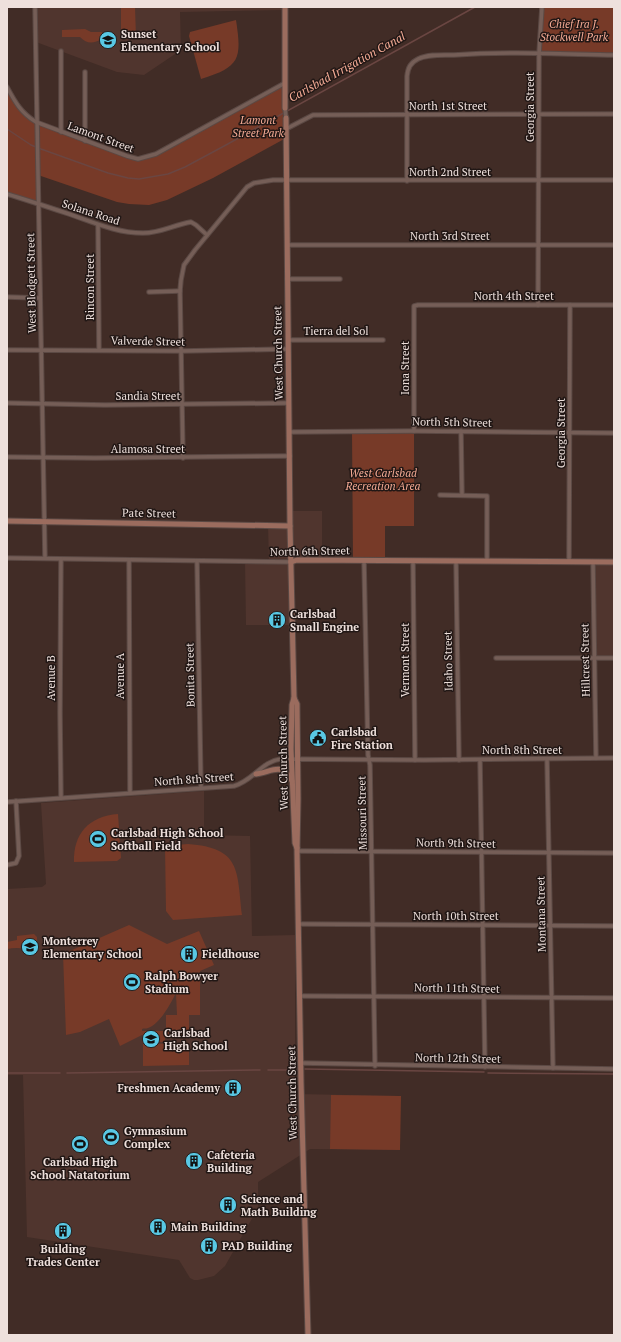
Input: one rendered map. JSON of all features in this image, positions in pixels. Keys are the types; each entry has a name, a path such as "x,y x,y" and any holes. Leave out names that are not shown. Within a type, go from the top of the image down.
{"street":[{"name":"West Blodgett Street","path":"35,7 45,558"},
{"name":"West Church Street","path":"284,7 290,526 294,698 292,705 292,759 295,843 298,851"},
{"name":"Georgia Street","path":"538,305 540,115 539,54 542,7"},
{"path":"61,51 61,132"},
{"path":"407,181 407,71 410,65 418,59 432,56 466,54 614,55"},
{"path":"85,72 85,141"},
{"name":"Lamont Street","path":"7,87 18,108 36,122 134,159 147,158 175,145 285,83"},
{"name":"North 1st Street","path":"286,129 313,115 614,114"},
{"path":"183,458 180,291 184,265 233,202 249,186 257,182 286,180"},
{"name":"North 2nd Street","path":"286,180 614,180"},
{"name":"Solana Road","path":"7,194 38,205 68,213 98,225 124,232 143,233 161,231 190,222 196,225 207,235"},
{"name":"Rincon Street","path":"98,225 100,350"},
{"name":"North 3rd Street","path":"287,245 614,245"},
{"path":"287,279 340,279"},
{"path":"149,292 180,291"},
{"path":"7,297 40,298"},
{"name":"Georgia Street","path":"569,562 570,304"},
{"name":"North 4th Street","path":"414,306 570,304 614,305"},
{"name":"Iona Street","path":"414,306 414,431"},
{"name":"Tierra del Sol","path":"288,340 383,340"},
{"name":"Valverde Street","path":"7,350 182,351 288,349"},
{"name":"Sandia Street","path":"7,403 182,405 289,402"},
{"name":"North 5th Street","path":"290,432 341,433 363,431 461,431 614,433"},
{"path":"461,431 462,494"},
{"name":"Alamosa Street","path":"7,458 183,458 290,456"},
{"path":"440,494 485,495 488,497 487,561"},
{"name":"Pate Street","path":"7,521 290,526"},
{"name":"North 6th Street","path":"7,558 291,562 297,560 614,562"},
{"name":"Avenue B","path":"61,559 61,798"},
{"name":"Avenue A","path":"129,560 130,793"},
{"name":"Missouri Street","path":"364,560 368,755 370,765 372,851 375,1066"},
{"name":"Bonita Street","path":"198,561 201,788"},
{"name":"Vermont Street","path":"413,561 415,760"},
{"name":"Idaho Street","path":"456,561 459,760"},
{"name":"Hillcrest Street","path":"593,562 596,758"},
{"path":"496,658 614,658"},
{"name":"West Church Street","path":"294,698 297,704 301,1063 308,1335"},
{"name":"North 8th Street","path":"7,802 234,786 241,784 274,761 292,759 480,760 614,758"},
{"name":"Montana Street","path":"547,759 553,1068"},
{"path":"480,760 485,1067"},
{"path":"256,774 264,773 272,769 282,770 288,774 293,783"},
{"path":"7,865 16,863 20,856 16,801"},
{"name":"North 9th Street","path":"298,851 614,853"},
{"name":"North 10th Street","path":"299,924 614,926"},
{"name":"North 11th Street","path":"300,996 552,999 614,998"},
{"name":"North 12th Street","path":"301,1063 375,1066 614,1069"}],"shaded area":[{"name":"Sunset Elementary School","path":"35,7 284,7 285,10 180,12 181,50 144,75 117,72 36,42"},
{"path":"290,511 322,511 322,560 291,562 293,625 246,625 245,562 269,562 268,525 290,526"},
{"path":"593,562 614,562 614,658 594,658"},
{"name":"Carlsbad High School","path":"204,791 204,835 250,836 252,936 295,935 295,1094 400,1096 400,1150 310,1149 258,1182 258,1208 225,1266 214,1276 194,1280 190,1278 179,1260 27,1237 23,1075 7,1075 7,889 42,887 46,884 41,803"}],"green space":[{"path":"121,7 135,7 136,37 121,37"},
{"name":"Chief Ira J. Stockwell Park","path":"539,7 614,7 614,55 539,54"},
{"path":"236,20 239,44 238,53 235,60 224,70 201,79 189,36 190,32"},
{"path":"85,29 91,32 102,32 102,39 96,42 90,42 85,41 80,37 62,37 62,30"},
{"name":"Lamont Street Park","path":"285,83 286,138 213,178 167,200 149,205 117,202 38,175 38,205 7,194 7,87 14,101 36,122 127,156 147,158"},
{"name":"West Carlsbad Recreation Area","path":"414,431 414,526 385,526 385,560 353,560 352,432"},
{"name":"Carlsbad High School Softball Field","path":"118,814 121,858 117,861 74,862 76,843 85,828 99,818"},
{"path":"188,844 205,846 218,850 227,856 233,864 237,874 242,915 173,920 166,911 165,846"},
{"name":"Ralph Bowyer Stadium","path":"129,925 167,944 199,931 214,965 200,971 200,1015 189,1015 189,1037 166,1037 166,1015 177,1015 176,993 165,1013 157,1022 148,1028 142,1029 142,1031 165,1031 165,1042 142,1043 142,1035 120,1046 109,1019 80,1032 66,1035 63,954"},
{"path":"34,934 37,937 37,946 35,949 7,949 7,942 17,940 17,936"},
{"path":"189,1043 189,1065 143,1066 143,1044"},
{"path":"331,1095 401,1096 400,1150 330,1149"}],"waterway":[{"name":"Carlsbad Irrigation Canal","path":"7,129 31,145 108,173 139,179 168,174 185,167 226,145 475,7"},
{"path":"305,1069 484,1072"},
{"path":"67,1073 260,1070"},
{"path":"268,1070 295,1070"},
{"path":"7,1073 60,1073"},
{"path":"488,1073 614,1074"}],"place":[{"name":"Sunset Elementary School","path":"108,40"},
{"name":"Carlsbad Small Engine","path":"277,620"},
{"name":"Carlsbad Fire Station","path":"318,738"},
{"name":"Carlsbad High School Softball Field","path":"98,839"},
{"name":"Monterrey Elementary School","path":"30,947"},
{"name":"Fieldhouse","path":"189,954"},
{"name":"Ralph Bowyer Stadium","path":"132,982"},
{"name":"Carlsbad High School","path":"151,1039"},
{"name":"Freshmen Academy","path":"233,1088"},
{"name":"Gymnasium Complex","path":"111,1137"},
{"name":"Carlsbad High School Natatorium","path":"80,1144"},
{"name":"Cafeteria Building","path":"194,1161"},
{"name":"Science and Math Building","path":"228,1205"},
{"name":"Main Building","path":"158,1227"},
{"name":"Building Trades Center","path":"63,1231"},
{"name":"PAD Building","path":"209,1246"}]}
